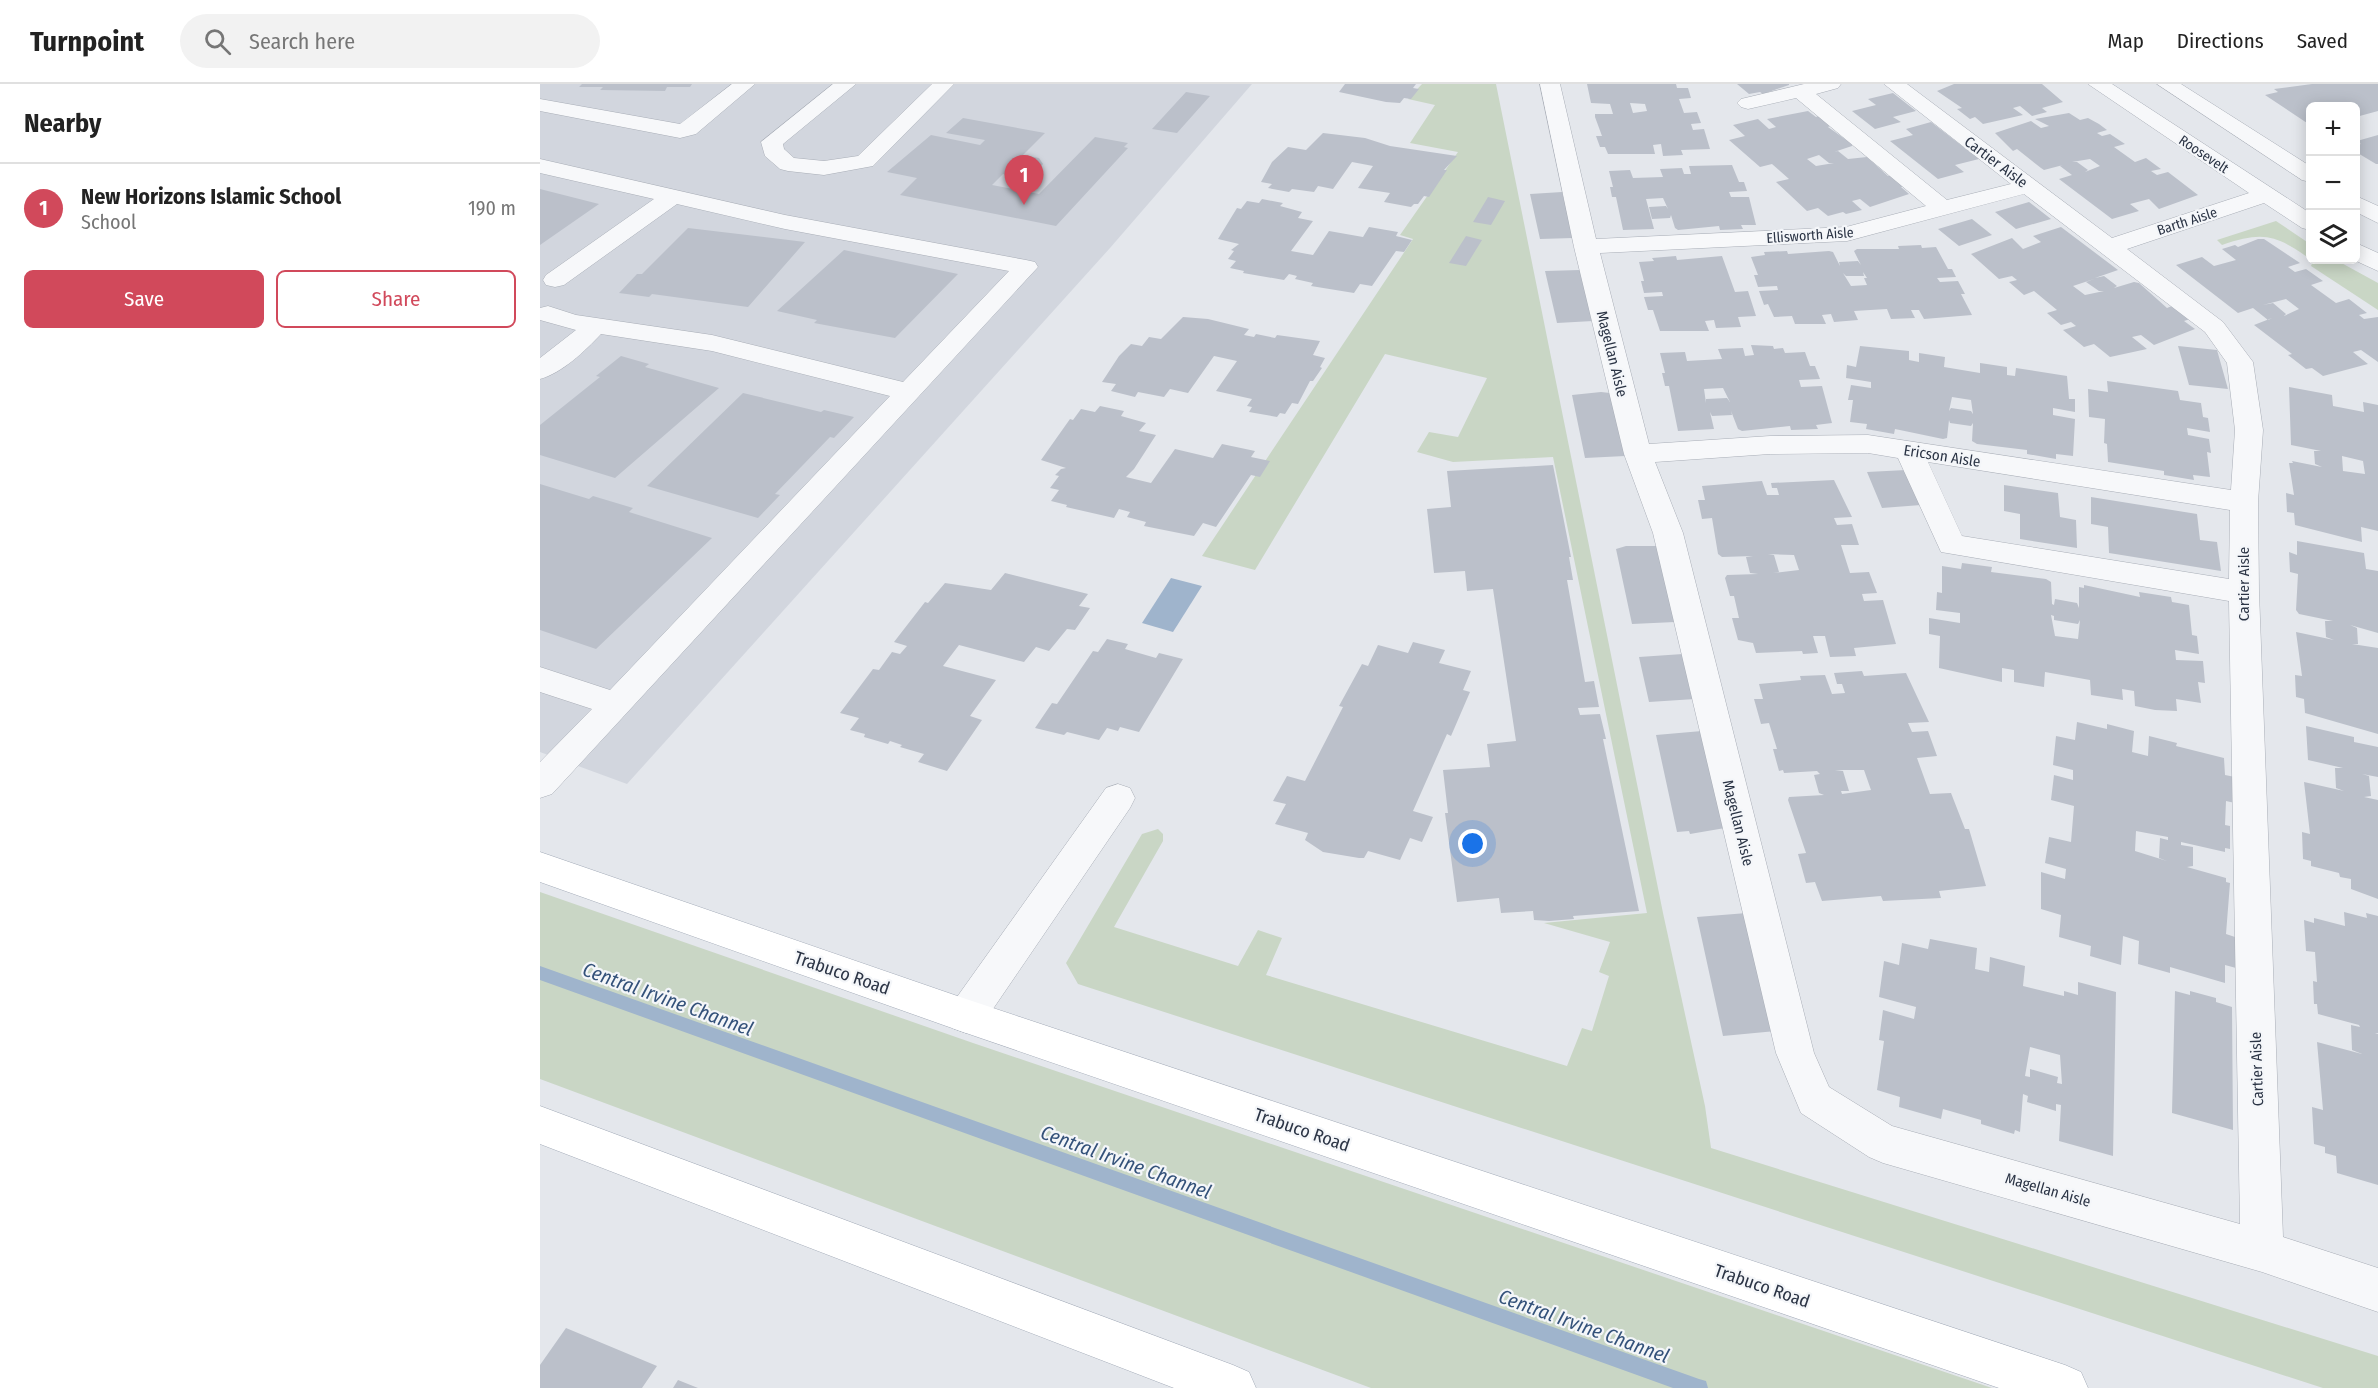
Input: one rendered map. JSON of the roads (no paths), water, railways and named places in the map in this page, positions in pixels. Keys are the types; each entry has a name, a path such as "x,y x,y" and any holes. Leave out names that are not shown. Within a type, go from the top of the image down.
{"main road":[{"name":"Trabuco Road","path":"540,867 966,1016 2065,1388"},
{"path":"540,1125 1233,1388"}],"street":[{"path":"540,105 680,131 688,129 745,84"},
{"path":"846,84 772,142 773,151 788,164 824,168 865,161 944,84"},
{"name":"Magellan Aisle","path":"1550,84 1586,247 1638,454 1668,533 1795,1053 1815,1100 1882,1143 2262,1251 2378,1290"},
{"path":"1748,103 1831,84"},
{"name":"Cartier Aisle","path":"1894,84 2214,327 2240,362 2249,430 2244,502 2244,592 2262,1251"},
{"name":"Roosevelt","path":"2098,84 2306,221"},
{"path":"2167,84 2306,172"},
{"path":"1800,91 1944,209"},
{"path":"540,166 785,222 1026,267 540,784"},
{"name":"Ellisworth Aisle","path":"1586,247 1847,234 2028,186"},
{"name":"Barth Aisle","path":"2110,247 2265,195"},
{"path":"547,279 673,196"},
{"path":"2360,206 2378,216"},
{"path":"2360,253 2378,264"},
{"path":"544,316 563,304 568,292 563,284 547,279"},
{"path":"544,316 712,343 910,392"},
{"path":"540,372 580,341 595,325"},
{"name":"Ericson Aisle","path":"1638,454 1792,445 1868,444 2244,502"},
{"path":"1909,451 1951,545 2244,592"},
{"path":"540,679 616,705"},
{"path":"966,1016 1118,798"}],"water":[{"path":"1171,578 1202,586 1173,632 1142,623"}],"waterway":[{"name":"Central Irvine Channel","path":"540,973 1699,1388"}],"place":[{"name":"New Horizons Islamic School","path":"1024,205"}]}
